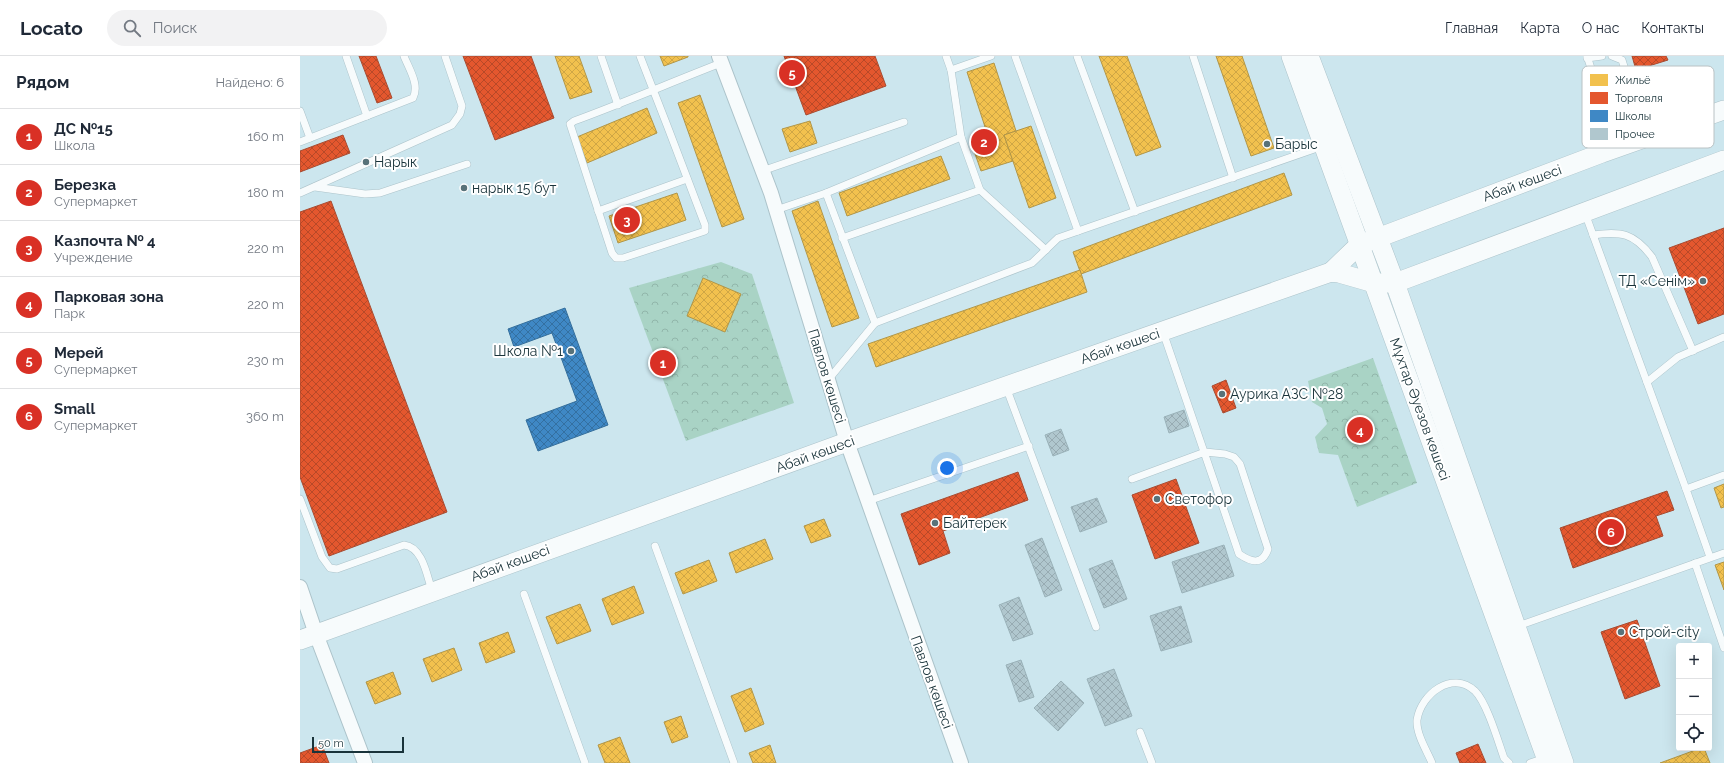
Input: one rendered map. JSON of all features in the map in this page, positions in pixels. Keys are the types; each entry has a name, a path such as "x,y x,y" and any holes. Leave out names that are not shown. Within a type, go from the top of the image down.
{"main road":[{"name":"Мұхтар Әуезов көшесі","path":"1291,56 1332,143 1368,241 1394,283 1508,630 1541,761"},
{"name":"Мұхтар Әуезов көшесі","path":"1309,56 1332,143"},
{"name":"Абай көшесі","path":"1714,114 1724,110"},
{"name":"Абай көшесі","path":"308,637 847,442 1330,272 1368,241 1618,148"},
{"path":"1330,272 1339,273 1374,283 1394,283 1724,160"},
{"name":"Мұхтар Әуезов көшесі","path":"1368,241 1374,283 1508,630 1564,763"}],"street":[{"name":"Павлов көшесі","path":"720,59 776,210 847,442 961,763"},
{"path":"300,587 308,637 365,763"}],"lane":[{"path":"346,56 367,116"},
{"path":"300,142 413,98 416,93 416,85 404,56"},
{"path":"300,193 452,125 460,114 462,106 445,56"},
{"path":"601,56 618,105"},
{"path":"640,56 653,90 687,179 705,225 705,231 623,258 616,258 612,253 570,124 653,90 720,59"},
{"path":"946,56 951,70 961,137 980,190 1046,250"},
{"path":"951,70 991,56"},
{"path":"1014,56 1078,231"},
{"path":"1078,56 1135,212"},
{"path":"1193,56 1233,178"},
{"path":"1587,57 1602,56"},
{"path":"1612,56 1622,60 1624,66"},
{"path":"300,111 310,138"},
{"path":"762,171 904,122"},
{"path":"776,210 826,193 961,137"},
{"path":"828,380 875,323 1032,263 1058,238 1332,143"},
{"path":"314,187 365,194 380,193 468,164"},
{"path":"598,210 687,179"},
{"path":"842,238 980,190"},
{"path":"826,193 875,323"},
{"path":"1584,212 1710,557"},
{"path":"1593,235 1613,232 1627,235 1644,246 1652,257 1693,351"},
{"path":"1132,479 1205,452 1225,454 1234,457 1240,464 1268,549 1266,556 1259,561 1250,561 1239,554 1205,452 1163,331"},
{"path":"1647,382 1678,357 1724,337"},
{"path":"1006,387 1096,627"},
{"path":"868,501 1029,446"},
{"path":"1686,489 1724,475"},
{"path":"300,499 322,558 330,568 337,569 404,545 408,546 419,555 432,591"},
{"path":"655,546 734,763"},
{"path":"1508,630 1724,553"},
{"path":"1695,563 1724,648"},
{"path":"524,594 584,763"},
{"path":"1432,763 1418,730 1417,720 1420,711 1425,701 1437,688 1445,684 1460,682 1470,687 1479,697 1504,758 1509,763"},
{"path":"1140,732 1152,763"}],"green space":[{"path":"721,262 752,274 794,403 686,441 629,288"},
{"path":"1373,358 1417,483 1357,507 1338,455 1319,453 1315,437 1327,424 1322,408 1312,402 1308,381"}],"building: Жильё":[{"path":"555,56 579,56 592,92 570,99"},
{"path":"660,56 688,56 688,57 664,66"},
{"path":"1099,56 1127,56 1161,147 1136,156"},
{"path":"1216,56 1242,56 1274,148 1251,156"},
{"path":"994,63 1016,131 1004,135 1013,161 981,171 972,145 989,139 967,72"},
{"path":"700,95 744,219 722,227 678,103"},
{"path":"647,108 657,133 587,163 577,137"},
{"path":"810,121 817,143 790,152 782,129"},
{"path":"1031,126 1056,198 1029,208 1004,135"},
{"path":"941,156 950,179 847,216 839,193"},
{"path":"1284,173 1292,195 1081,274 1073,252"},
{"path":"677,193 686,220 618,243 609,216"},
{"path":"818,201 859,318 832,327 792,211"},
{"path":"1080,270 1087,292 876,367 868,344"},
{"path":"703,278 741,294 725,332 687,316"},
{"path":"1724,484 1724,507 1721,508 1714,488"},
{"path":"824,519 831,536 811,543 804,526"},
{"path":"765,539 773,559 736,573 729,553"},
{"path":"709,560 717,581 683,594 675,573"},
{"path":"1724,562 1724,590 1715,565"},
{"path":"634,586 644,613 612,625 602,599"},
{"path":"580,604 591,631 557,644 546,617"},
{"path":"508,632 515,652 486,663 479,643"},
{"path":"454,648 462,670 432,682 423,659"},
{"path":"393,672 401,694 375,704 366,682"},
{"path":"751,688 764,724 745,732 731,696"},
{"path":"681,716 688,737 672,743 664,722"},
{"path":"620,737 630,763 605,763 598,745"},
{"path":"770,745 776,763 753,763 749,753"},
{"path":"1693,751 1705,751 1710,763 1660,763"}],"building: Торговля":[{"path":"359,56 376,56 392,98 377,103"},
{"path":"463,56 531,56 554,118 495,140"},
{"path":"784,56 875,56 886,86 806,115"},
{"path":"1632,56 1666,56 1668,60 1649,66 1635,66"},
{"path":"343,135 350,153 300,172 300,151"},
{"path":"331,201 447,512 329,556 300,477 300,212"},
{"name":"ТД «Сенім»","path":"1724,228 1724,314 1698,324 1669,248"},
{"path":"1226,380 1236,408 1223,413 1212,386"},
{"name":"Байтерек","path":"1018,472 1028,500 943,531 950,553 919,565 901,514"},
{"path":"1176,479 1199,543 1155,559 1132,495"},
{"path":"1667,491 1674,510 1656,516 1663,536 1573,568 1560,528"},
{"path":"1637,620 1660,686 1625,699 1601,632"},
{"path":"1478,744 1486,763 1460,763 1456,753"},
{"path":"322,745 329,763 300,763 300,753"}],"building: Школы":[{"path":"565,308 608,425 538,451 526,420 577,401 552,333 514,347 508,329"}],"building: Прочее":[{"path":"1184,410 1189,426 1169,433 1164,417"},
{"path":"1061,429 1069,450 1053,456 1045,435"},
{"path":"1097,498 1107,522 1080,532 1071,507"},
{"path":"1042,538 1062,590 1045,597 1025,545"},
{"path":"1224,545 1234,576 1182,593 1172,562"},
{"path":"1112,560 1127,599 1104,608 1089,569"},
{"path":"1019,597 1033,634 1013,641 999,605"},
{"path":"1181,606 1192,642 1161,651 1150,616"},
{"path":"1021,660 1034,697 1019,702 1006,665"},
{"path":"1114,669 1132,716 1105,726 1087,679"},
{"path":"1061,681 1084,703 1058,731 1034,708"}],"place":[{"name":"Мерей","path":"792,73"},
{"name":"Березка","path":"984,142"},
{"name":"Барыс","path":"1267,144"},
{"name":"Нарык","path":"366,162"},
{"name":"нарык 15 бут","path":"464,188"},
{"name":"Казпочта № 4","path":"627,220"},
{"name":"ТД «Сенім»","path":"1703,281"},
{"name":"Школа №1","path":"571,351"},
{"name":"ДС №15","path":"663,363"},
{"name":"Аурика АЗС №28","path":"1222,394"},
{"name":"Парковая зона","path":"1360,430"},
{"name":"Светофор","path":"1157,499"},
{"name":"Байтерек","path":"935,523"},
{"name":"Small","path":"1611,532"},
{"name":"Строй-city","path":"1621,632"}]}
